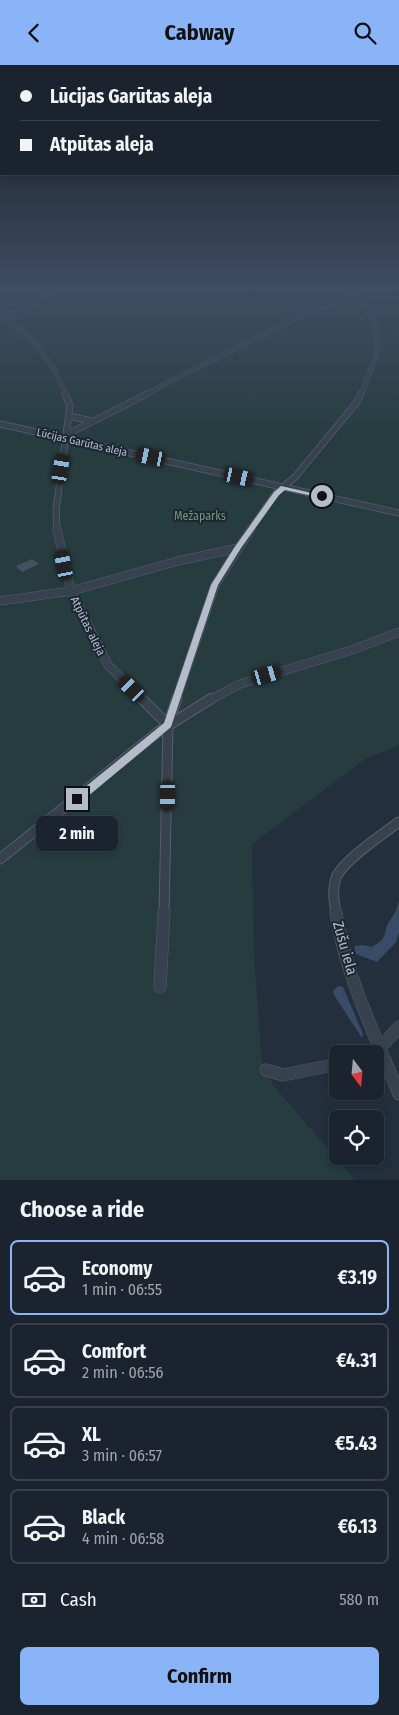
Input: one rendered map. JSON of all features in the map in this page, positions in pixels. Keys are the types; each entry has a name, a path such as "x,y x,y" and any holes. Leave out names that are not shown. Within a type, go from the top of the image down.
{"street":[{"name":"Atpūtas aleja","path":"31,339 54,369 70,405 56,510 57,531 71,591 108,665 168,725"},
{"path":"66,437 92,421 254,339"},
{"path":"160,987 164,914 168,725 214,585 276,493 296,477 356,402 368,380 378,351 377,339"},
{"path":"69,415 92,421"},
{"name":"Lūcijas Garūtas aleja","path":"0,424 66,437 399,513"},
{"path":"0,601 71,591 178,561 238,548"},
{"path":"0,859 168,725 207,701 240,684 355,649 399,632"},
{"name":"Zušu iela","path":"379,1045 353,978 340,935 334,910 334,885 340,871 399,822"},
{"path":"383,1045 399,1027"},
{"name":"Zušu iela","path":"384,1058 399,1094"},
{"path":"266,1071 283,1075 329,1066"}],"green space":[{"name":"Mežaparks","path":"0,339 399,339 399,745 365,759 252,844 254,955 262,1062 273,1085 329,1150 329,1165 342,1165 355,1180 0,1180"}],"water":[{"path":"399,901 399,932 396,942 377,962 356,954 354,946 372,947 382,940"},
{"path":"338,986 343,987 363,1034 362,1038 334,995 333,991"}],"building":[{"path":"32,559 39,564 22,572 16,566"}],"route":[{"path":"77,799 168,725 214,585 276,493 283,488 322,496"}]}
